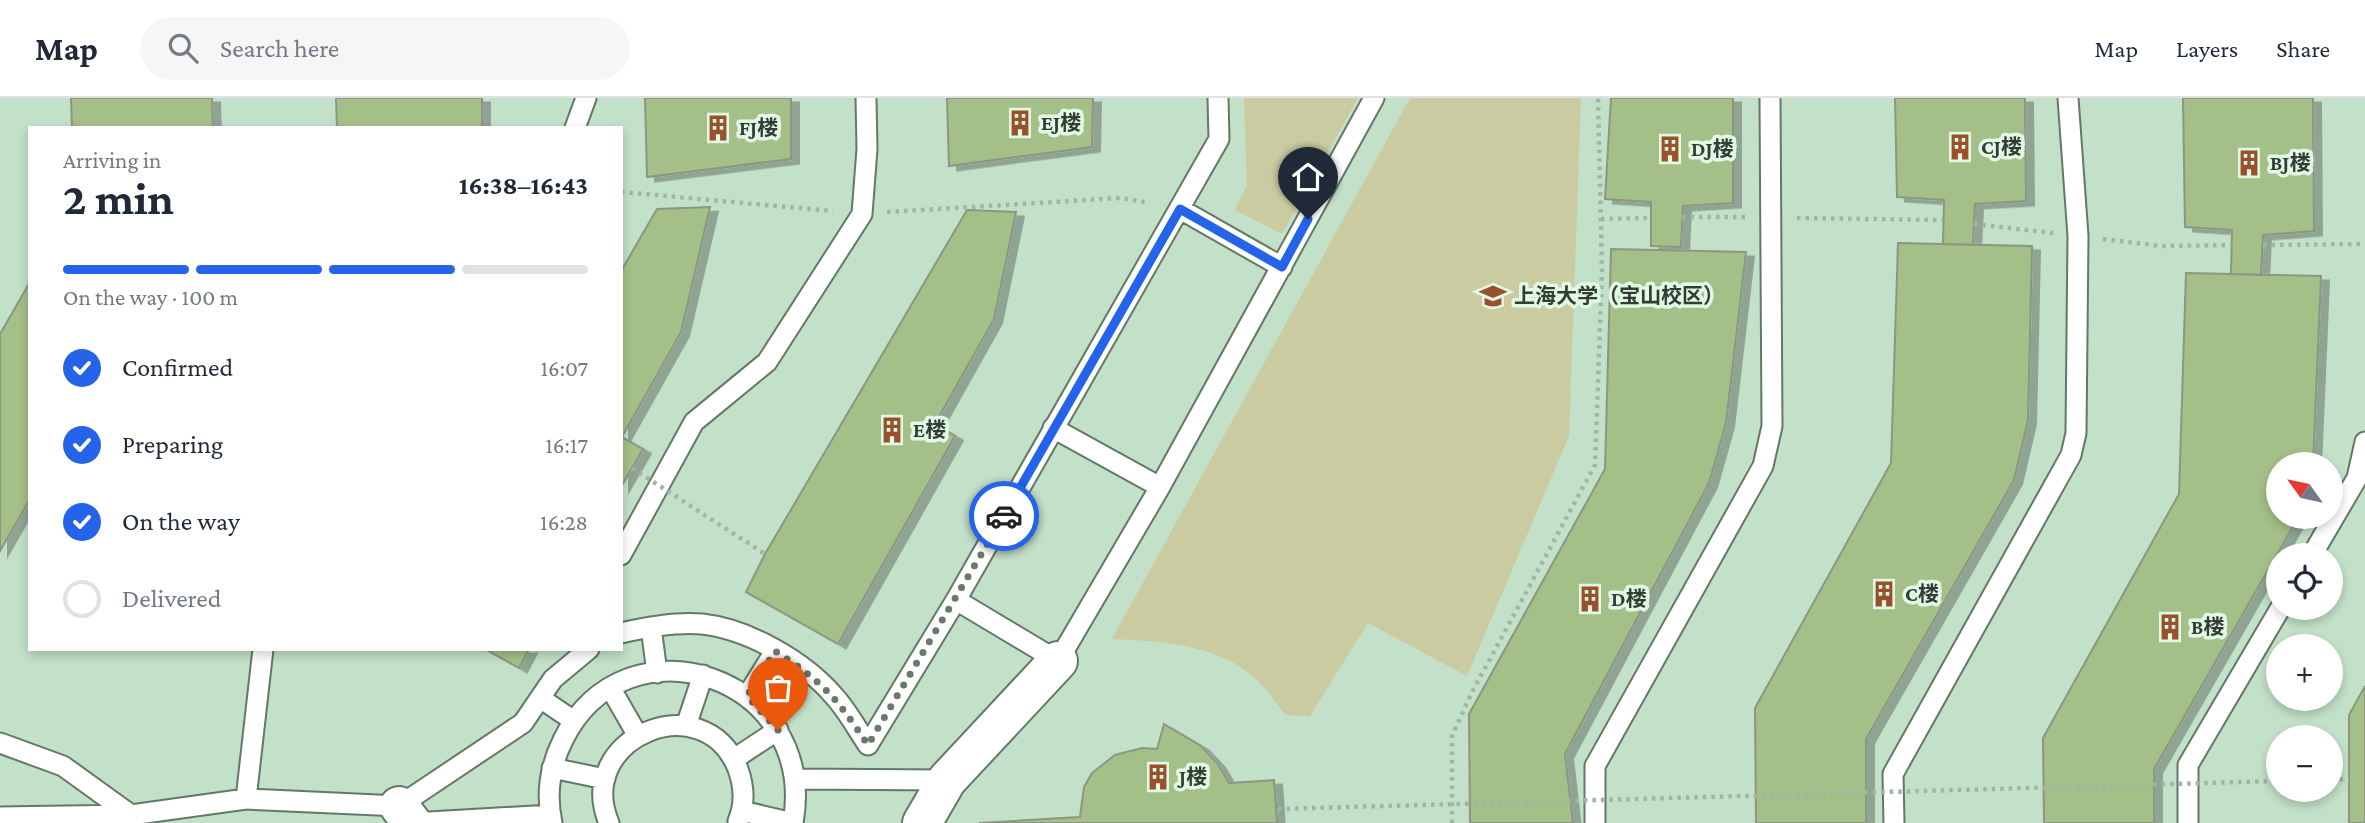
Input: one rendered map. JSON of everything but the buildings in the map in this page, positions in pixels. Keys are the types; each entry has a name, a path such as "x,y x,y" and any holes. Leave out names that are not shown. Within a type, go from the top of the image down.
{"street":[{"path":"922,823 947,780 1058,661"}],"lane":[{"path":"576,126 586,98"},
{"path":"623,551 694,422 767,362 862,214 867,149 866,98"},
{"path":"623,633 651,627 702,624 745,635 812,675 835,696 868,745 956,600 1219,139 1218,98"},
{"path":"956,600 1058,661 1160,487 1374,98"},
{"path":"1595,823 1595,766 1763,466 1772,426 1770,98"},
{"path":"1894,823 1893,774 2070,455 2076,433 2078,236 2068,98"},
{"path":"1180,209 1282,267"},
{"path":"1054,429 1160,487"},
{"path":"2319,543 2357,478 2365,442"},
{"path":"2188,823 2188,765 2273,620"},
{"path":"651,627 657,673"},
{"path":"246,799 263,651"},
{"path":"408,817 523,723 569,651"},
{"path":"553,679 587,651"},
{"path":"747,696 775,651"},
{"path":"0,817 131,815 246,799 408,817 552,819 549,797 552,768 558,750 584,709 611,689 657,673 674,671 722,681 747,696 778,730 789,752 796,779 797,801 793,823 740,817 741,778 734,759 721,744 705,732 686,726 666,725 638,736 615,756 605,779 603,794 609,823"},
{"path":"686,726 704,676"},
{"path":"611,689 638,736"},
{"path":"540,698 574,722"},
{"path":"734,759 778,730"},
{"path":"0,743 63,766 131,815"},
{"path":"552,768 605,779"},
{"path":"796,779 947,780"}],"path":[{"path":"1452,823 1452,736 1471,694 1595,465 1601,219 1598,98"},
{"path":"623,192 862,214 1121,198 1180,209"},
{"path":"1682,217 1943,220"},
{"path":"1601,219 1651,218"},
{"path":"2263,245 2365,244"},
{"path":"632,468 765,554"},
{"path":"2343,779 2349,779"},
{"path":"1278,809 2266,781"}],"shaded area":[{"name":"上海大学（宝山校区）","path":"0,98 2365,98 2365,823 0,823"},
{"path":"1244,98 1358,98 1282,234 1235,210 1247,185"},
{"path":"1410,98 1581,98 1569,436 1467,676 1368,623 1310,716 1286,715 1258,681 1226,659 1170,643 1112,639"}],"way so far":[{"path":"778,730 763,710 747,696 775,651 812,675 835,696 868,745 1004,516"}],"place":[{"name":"EJ楼","path":"1020,123"},
{"name":"FJ楼","path":"718,128"},
{"name":"CJ楼","path":"1960,147"},
{"name":"DJ楼","path":"1670,149"},
{"name":"BJ楼","path":"2249,163"},
{"name":"上海大学（宝山校区）","path":"1493,296"},
{"name":"E楼","path":"892,430"},
{"name":"C楼","path":"1884,594"},
{"name":"D楼","path":"1590,599"},
{"name":"B楼","path":"2170,627"},
{"name":"J楼","path":"1158,777"}],"route":[{"path":"1004,516 1180,209 1282,267 1308,219"}]}
